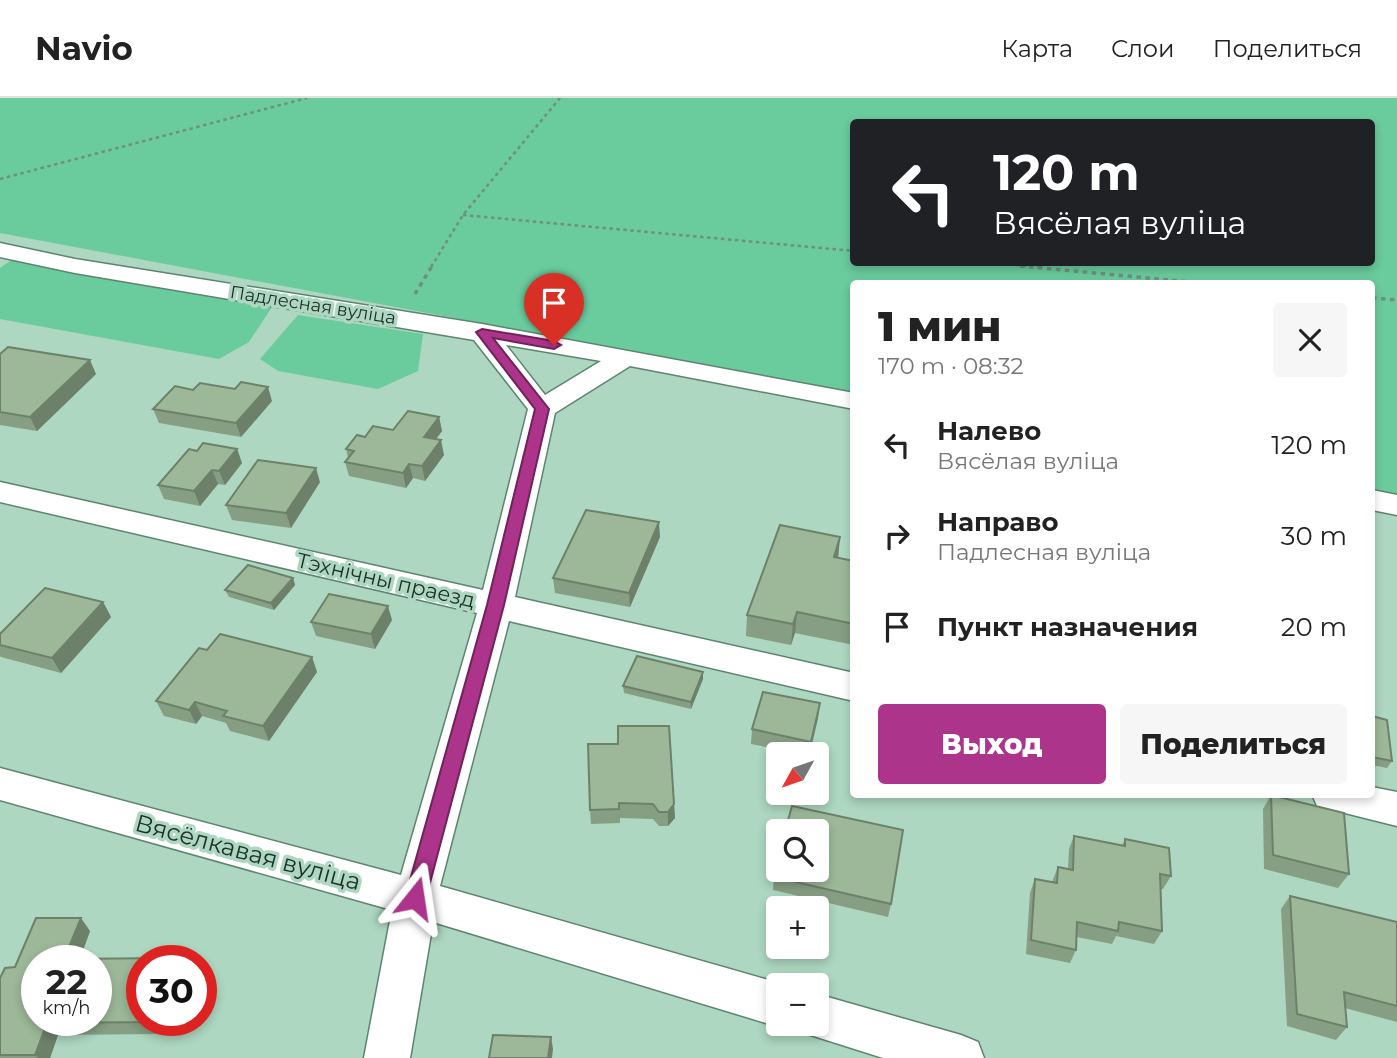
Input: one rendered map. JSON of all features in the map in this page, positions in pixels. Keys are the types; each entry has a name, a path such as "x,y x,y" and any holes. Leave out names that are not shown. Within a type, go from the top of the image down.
{"street":[{"name":"Падлесная вуліца","path":"0,250 75,266 626,357 850,400"},
{"path":"482,332 542,409"},
{"path":"387,1058 415,898 496,605 542,409 626,357"},
{"name":"Тэхнічны праезд","path":"0,492 850,686"},
{"path":"1375,501 1397,505"},
{"name":"Вясёлкавая вуліца","path":"0,784 415,898 766,1001"},
{"path":"1349,798 1397,809"},
{"path":"829,1020 961,1058"}],"path":[{"path":"0,179 307,98"},
{"path":"400,319 463,215 560,98"},
{"path":"463,215 850,251"},
{"path":"1023,266 1170,280"},
{"path":"1375,298 1397,300"}],"green space":[{"path":"0,98 1397,98 1397,495 1375,491 1375,280 850,280 850,392 0,233"},
{"path":"13,259 272,307 249,342 219,359 0,319 0,268"},
{"path":"298,315 423,334 418,371 378,389 278,371 260,359"}],"building":[{"path":"8,347 90,360 30,417 0,412 0,354"},
{"path":"241,382 268,387 236,423 153,409 175,386 193,390 200,383 235,389"},
{"path":"408,411 439,417 424,437 441,440 422,466 409,464 403,473 345,462 354,451 346,449 357,435 365,437 373,426 393,430"},
{"path":"203,443 237,449 219,471 212,470 194,491 158,485 189,449 197,451"},
{"path":"258,460 316,468 286,513 226,505"},
{"path":"586,510 659,522 629,593 553,578"},
{"path":"780,525 840,537 834,557 850,560 850,623 797,612 793,624 747,615"},
{"path":"248,565 293,578 271,603 225,590"},
{"path":"45,588 103,602 52,658 0,645 0,634"},
{"path":"329,594 388,606 371,634 311,622"},
{"path":"220,634 312,657 263,726 223,716 227,711 195,702 189,710 156,701 199,648 207,650"},
{"path":"637,656 703,672 691,702 623,686"},
{"path":"763,692 820,703 811,742 752,729"},
{"path":"1375,717 1387,720 1392,761 1375,758"},
{"path":"618,726 669,726 674,804 668,812 659,812 653,804 619,803 619,809 590,810 588,744 618,744"},
{"path":"1271,798 1283,798 1344,813 1349,874 1273,855"},
{"path":"792,806 903,830 891,904 796,882 829,882 829,819 788,819"},
{"path":"1074,836 1125,846 1125,839 1169,848 1171,876 1160,874 1162,931 1119,922 1118,931 1077,922 1076,950 1031,940 1035,879 1057,883 1058,867 1073,870"},
{"path":"1290,896 1397,922 1397,1006 1344,992 1347,1027 1297,1014"},
{"path":"36,918 81,918 70,945 24,945"},
{"path":"21,953 21,1036 42,1036 35,1055 0,1055 0,978 5,968 15,967"},
{"path":"126,958 126,1022 112,1022 112,959"},
{"path":"493,1035 551,1037 548,1058 489,1058"}],"route":[{"path":"415,898 496,605 542,409 482,332 554,345"}]}
